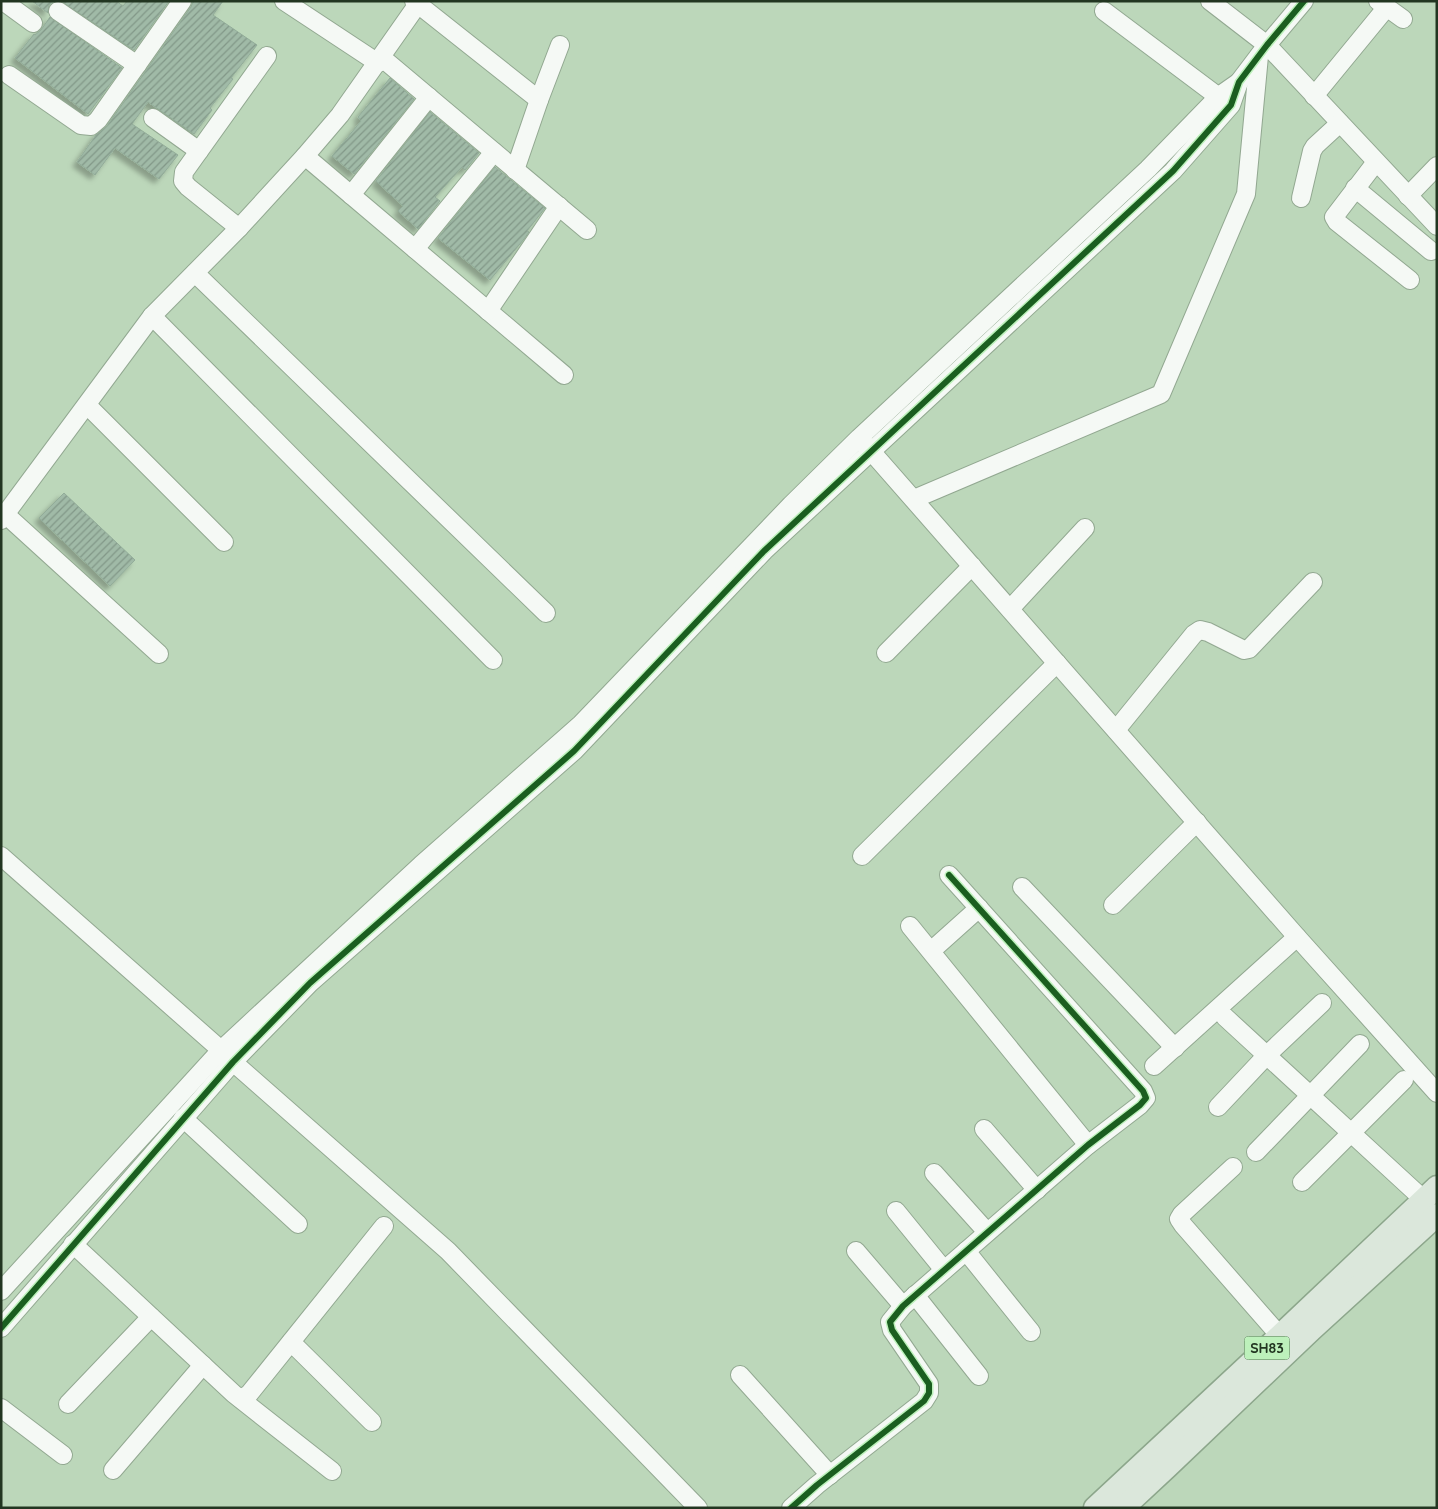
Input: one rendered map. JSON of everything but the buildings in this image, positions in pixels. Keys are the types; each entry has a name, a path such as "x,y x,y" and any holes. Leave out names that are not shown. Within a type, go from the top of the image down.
{"main road":[{"name":"SH83","path":"1095,1508 1280,1336 1432,1200"},
{"name":"SH83","path":"1123,1508 1318,1323 1432,1200"}],"street":[{"path":"3,1 32,23"},
{"path":"9,75 81,125 91,126 98,120 182,1"},
{"path":"284,1 379,60 428,97 587,230"},
{"path":"1210,1 1314,96 1437,226"},
{"path":"1,1328 183,1118 227,1056 574,751 754,560 1173,171 1263,50 1304,1"},
{"path":"159,654 3,517 152,316 238,228 340,115 417,2 539,100"},
{"path":"1314,96 1382,4 1403,19"},
{"path":"58,11 137,65"},
{"path":"1104,11 1225,101"},
{"path":"516,170 539,100 560,45"},
{"path":"914,499 1161,394 1246,194 1263,50"},
{"path":"238,228 183,181 184,172 267,56"},
{"path":"351,195 428,97"},
{"path":"1,1291 227,1056 420,865 581,724 791,505 859,438 1148,169 1225,101"},
{"path":"153,118 199,151"},
{"path":"1301,198 1312,151 1340,123"},
{"path":"415,249 494,152"},
{"path":"305,156 564,375"},
{"path":"1376,162 1334,217 1337,222 1410,280"},
{"path":"1408,196 1437,166"},
{"path":"1355,188 1431,251"},
{"path":"488,310 559,206"},
{"path":"195,273 546,613"},
{"path":"152,316 493,660"},
{"path":"86,405 224,542"},
{"path":"859,438 1297,937 1437,1093"},
{"path":"1010,609 1085,528"},
{"path":"886,652 972,566"},
{"path":"1116,730 1194,634 1200,630 1208,632 1244,650 1249,649 1313,582"},
{"path":"862,856 1057,663"},
{"path":"1113,905 1197,822"},
{"path":"1,856 448,1251 698,1508"},
{"path":"791,1508 924,1401 929,1392 929,1384 892,1330 890,1322 909,1300 1146,1098 1143,1091 949,875"},
{"path":"1022,887 1175,1048"},
{"path":"931,951 979,908"},
{"path":"910,926 1088,1146"},
{"path":"1154,1066 1297,937"},
{"path":"1218,1107 1322,1002"},
{"path":"1225,1017 1352,1133 1432,1200"},
{"path":"1256,1152 1360,1044"},
{"path":"1302,1182 1404,1080"},
{"path":"183,1118 298,1224"},
{"path":"984,1129 1036,1190"},
{"path":"1233,1166 1179,1219 1280,1336"},
{"path":"934,1173 988,1232"},
{"path":"896,1210 944,1270"},
{"path":"241,1400 249,1394 384,1226"},
{"path":"73,1244 241,1400 332,1471"},
{"path":"856,1251 909,1300 979,1376"},
{"path":"966,1251 1031,1332"},
{"path":"68,1404 151,1317"},
{"path":"291,1342 372,1422"},
{"path":"113,1470 203,1365"},
{"path":"740,1375 830,1475"},
{"path":"1,1408 63,1455"}],"cycle path":[{"path":"1,1328 233,1062 310,983 574,751 764,551 1173,171 1231,105 1239,82 1304,1"},
{"path":"791,1508 817,1485 924,1401 929,1393 929,1384 892,1330 890,1322 903,1306 1088,1145 1140,1105 1146,1098 1143,1091 949,875"}]}
